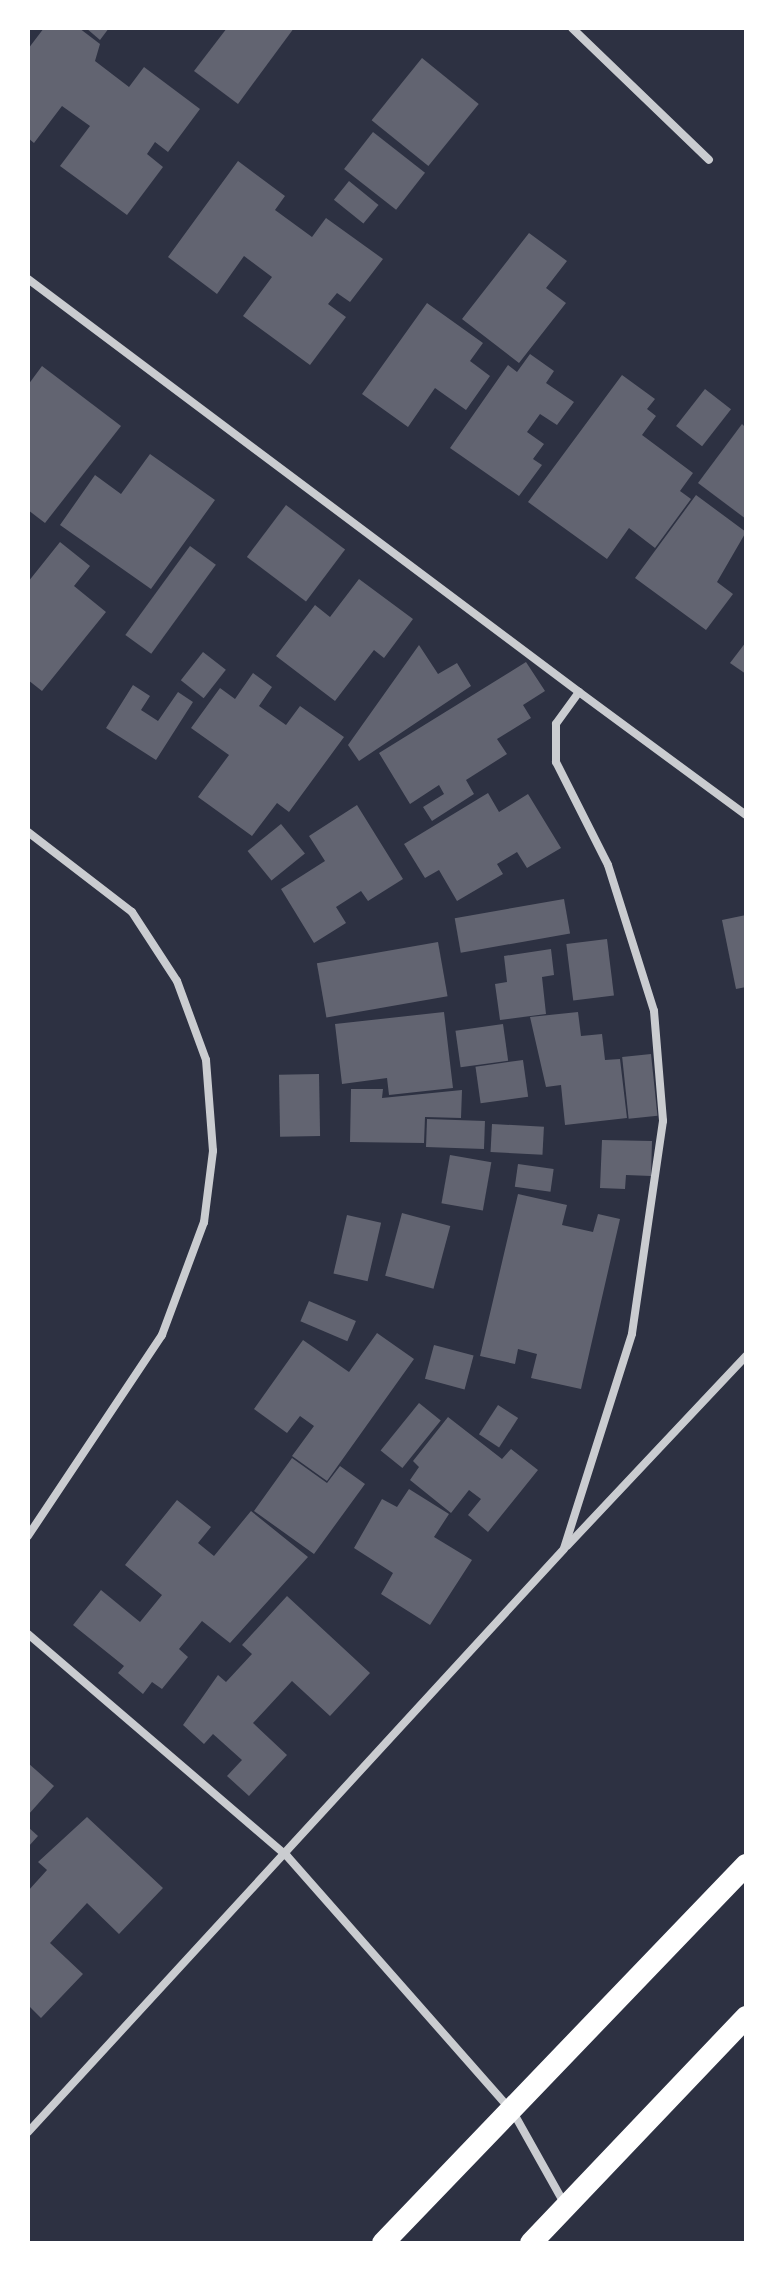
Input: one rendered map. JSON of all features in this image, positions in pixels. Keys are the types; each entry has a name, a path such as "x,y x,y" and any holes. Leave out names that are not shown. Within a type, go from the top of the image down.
{"highway":[{"path":"383,2243 513,2112 746,1865"},
{"path":"531,2243 746,2017"}],"street":[{"path":"572,28 709,160"},
{"path":"28,279 746,815"},
{"path":"564,1549 632,1334 663,1121 654,1011 608,865 556,762 556,724 579,692"},
{"path":"28,832 132,912 177,981 206,1060 213,1151 204,1222 168,1322 28,1536"},
{"path":"28,2132 287,1856 564,1549 746,1356"},
{"path":"28,1634 287,1856 513,2112 567,2207"}],"building":[{"path":"44,28 79,28 100,44 95,61 129,87 144,67 200,109 168,152 155,142 147,154 163,167 127,215 60,166 90,126 62,106 34,143 28,138 28,49"},
{"path":"86,28 109,28 100,40"},
{"path":"227,28 294,28 238,104 194,71"},
{"path":"422,58 479,104 428,166 372,120"},
{"path":"373,132 425,173 396,210 344,169"},
{"path":"238,161 285,196 275,210 312,237 326,218 383,259 350,302 337,293 328,304 346,317 310,365 243,316 272,277 244,256 217,294 168,257"},
{"path":"349,181 379,205 363,224 334,200"},
{"path":"529,233 567,261 546,288 566,303 519,363 462,319"},
{"path":"427,303 483,343 470,361 490,376 466,410 435,388 408,427 362,394"},
{"path":"530,354 554,371 546,383 574,402 557,425 540,414 527,432 544,444 533,459 542,465 519,496 450,448 508,365 517,372"},
{"path":"42,366 121,426 45,523 28,510 28,385"},
{"path":"622,375 655,399 647,409 656,416 642,435 693,473 680,491 691,499 655,548 629,528 607,559 528,502"},
{"path":"705,389 731,409 702,446 676,426"},
{"path":"742,424 746,428 746,519 698,483"},
{"path":"150,454 215,500 151,589 60,525 95,475 121,494"},
{"path":"696,495 746,532 717,582 733,594 706,630 635,578"},
{"path":"286,505 345,550 306,601 247,557"},
{"path":"60,542 90,566 74,586 106,612 42,691 28,680 28,582"},
{"path":"190,546 216,565 151,654 125,635"},
{"path":"359,579 413,619 384,658 374,650 335,701 276,656 315,605 330,617"},
{"path":"746,642 746,674 730,663"},
{"path":"419,645 438,674 457,663 471,686 359,761 348,745"},
{"path":"203,652 226,670 204,698 181,680"},
{"path":"526,662 545,691 523,705 531,718 497,739 507,754 466,780 474,794 432,821 423,807 444,794 439,785 410,804 379,753"},
{"path":"253,673 272,687 259,706 286,725 300,706 344,737 289,812 277,803 252,836 198,797 229,755 191,728 220,688 235,699"},
{"path":"133,685 150,696 141,710 158,721 178,692 193,702 156,760 106,728"},
{"path":"488,793 499,812 528,794 561,848 527,868 517,852 497,864 503,874 457,901 439,870 425,878 404,844"},
{"path":"357,805 403,879 368,901 361,891 336,907 346,923 314,943 281,889 325,861 309,836"},
{"path":"281,824 305,854 271,881 248,851"},
{"path":"564,899 570,933 461,953 455,918"},
{"path":"746,915 746,987 736,989 722,920"},
{"path":"607,939 614,996 573,1001 566,944"},
{"path":"438,942 448,996 326,1018 317,963"},
{"path":"551,949 554,975 542,977 546,1014 500,1020 495,984 507,982 504,956"},
{"path":"444,1012 453,1088 389,1095 387,1078 342,1084 335,1024"},
{"path":"578,1012 581,1036 602,1034 605,1060 620,1059 627,1118 565,1125 561,1085 546,1087 530,1017"},
{"path":"503,1024 508,1061 461,1067 455,1031"},
{"path":"651,1054 657,1116 629,1119 622,1057"},
{"path":"523,1060 528,1097 481,1103 475,1067"},
{"path":"319,1074 320,1136 280,1137 279,1075"},
{"path":"351,1089 383,1089 382,1098 462,1090 461,1118 425,1117 424,1143 350,1142"},
{"path":"427,1119 485,1121 484,1149 426,1147"},
{"path":"492,1124 544,1127 542,1155 491,1152"},
{"path":"602,1140 652,1141 651,1176 626,1175 625,1189 600,1188"},
{"path":"450,1155 491,1162 483,1211 441,1203"},
{"path":"518,1164 554,1169 550,1192 515,1187"},
{"path":"518,1194 567,1205 562,1225 593,1232 598,1214 620,1219 581,1389 531,1378 537,1354 518,1349 515,1364 480,1356"},
{"path":"402,1213 450,1226 433,1289 385,1276"},
{"path":"347,1215 381,1223 368,1281 334,1273"},
{"path":"309,1301 356,1321 347,1341 300,1321"},
{"path":"377,1333 414,1359 327,1481 292,1456 314,1426 300,1416 287,1433 254,1409 303,1340 349,1372"},
{"path":"434,1345 474,1356 465,1389 425,1379"},
{"path":"419,1403 441,1421 402,1468 381,1450"},
{"path":"498,1405 518,1418 499,1447 479,1434"},
{"path":"448,1417 502,1459 511,1449 538,1470 488,1532 468,1515 481,1499 469,1490 451,1513 410,1480 419,1467 413,1461"},
{"path":"292,1458 327,1483 340,1466 365,1484 314,1554 254,1511"},
{"path":"409,1489 449,1514 434,1537 472,1560 430,1625 381,1594 393,1573 354,1548 382,1499 397,1507"},
{"path":"177,1500 211,1527 198,1543 214,1556 251,1511 308,1557 230,1643 202,1621 179,1649 188,1657 162,1689 152,1682 143,1694 118,1673 124,1666 73,1625 101,1590 140,1622 162,1595 125,1565"},
{"path":"287,1596 370,1673 330,1716 292,1681 253,1723 287,1755 249,1796 227,1776 242,1760 213,1734 204,1744 183,1725 218,1675 226,1682 252,1654 242,1645"},
{"path":"28,1763 54,1786 28,1815"},
{"path":"87,1817 163,1888 119,1934 87,1903 50,1943 83,1974 41,2018 28,2005 28,1891 47,1870 38,1862"},
{"path":"28,1827 38,1836 28,1847"}]}
